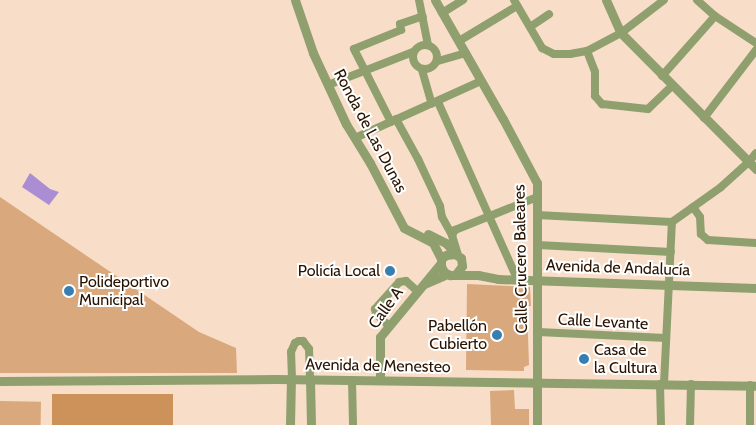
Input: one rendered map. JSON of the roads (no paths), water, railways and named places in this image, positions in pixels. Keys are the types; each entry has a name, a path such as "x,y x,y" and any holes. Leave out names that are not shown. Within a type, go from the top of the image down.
{"street":[{"name":"Ronda de Las Dunas","path":"295,0 313,53 328,85 404,228"},
{"path":"419,0 428,44"},
{"name":"Calle Crucero Baleares","path":"435,0 535,177 538,245 537,425"},
{"path":"442,13 463,0"},
{"path":"606,0 622,33 662,76 753,166"},
{"path":"459,41 515,3 542,48 554,54 587,51 622,33 664,0"},
{"path":"697,0 715,16 756,43"},
{"path":"530,27 549,14"},
{"path":"404,228 433,242 441,261 442,269 451,274 462,266 452,235 442,217 440,206 410,142 393,120 354,49 401,30 400,24 423,16"},
{"path":"662,76 715,16"},
{"path":"328,85 413,52 425,44 432,45 438,61"},
{"path":"704,118 756,50"},
{"path":"587,51 594,72 595,96 602,104 648,109 672,86"},
{"path":"413,52 412,56 422,70 435,103 491,216 517,279"},
{"path":"422,70 436,64 438,61 466,53"},
{"path":"355,138 482,82"},
{"path":"537,215 672,222 753,166 756,153"},
{"path":"452,235 455,230 537,197"},
{"path":"693,207 700,217 702,234 708,240 756,243"},
{"path":"661,425 672,222"},
{"path":"404,228 425,233 446,243 457,255"},
{"path":"538,245 671,252"},
{"path":"441,261 448,253 457,255"},
{"name":"Calle A","path":"380,380 380,337 441,261"},
{"name":"Avenida de Andalucía","path":"462,266 478,275"},
{"name":"Avenida de Andalucía","path":"451,274 478,275 498,279 756,288"},
{"name":"Calle A","path":"419,288 451,274"},
{"path":"388,325 376,314 375,309 399,282 406,281 419,288"},
{"name":"Calle Levante","path":"538,332 666,338"},
{"path":"290,425 292,352 295,343 299,341 303,341 309,349 311,425"},
{"path":"352,380 353,425"},
{"name":"Avenida de Menesteo","path":"0,381 380,380 753,386"},
{"path":"690,425 691,384"},
{"path":"750,425 753,386"}],"place":[{"name":"Policía Local","path":"390,271"},
{"name":"Polideportivo Municipal","path":"69,291"},
{"name":"Pabellón Cubierto","path":"497,335"},
{"name":"Casa de la Cultura","path":"584,359"}]}
